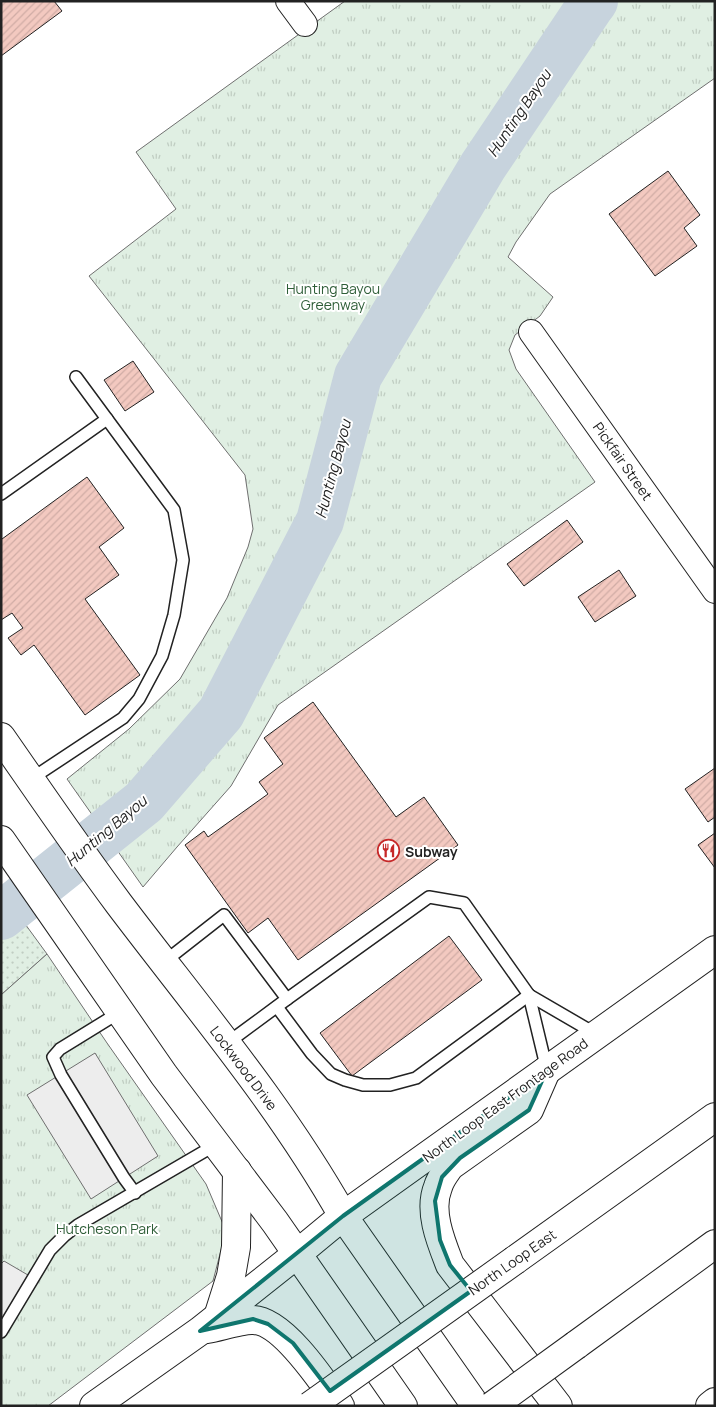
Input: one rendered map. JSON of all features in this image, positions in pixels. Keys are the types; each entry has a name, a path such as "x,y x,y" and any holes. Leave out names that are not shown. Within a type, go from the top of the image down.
{"main road":[{"name":"Lockwood Drive","path":"1,737 118,903 280,1115 343,1216 476,1406"},
{"path":"7,849 164,1075 297,1254 403,1406"},
{"name":"North Loop East Frontage Road","path":"94,1406 209,1324 343,1216 715,950"},
{"path":"547,1070 529,1110 450,1166 437,1188 435,1201 440,1240 450,1265 558,1406"},
{"name":"North Loop East","path":"310,1406 715,1117"},
{"path":"209,1324 231,1276 236,1247 237,1171"},
{"path":"492,1406 715,1244"},
{"path":"209,1324 253,1319 268,1324 293,1343 340,1406"},
{"path":"710,1406 715,1402"}],"street":[{"path":"288,1 305,24"},
{"name":"Pickfair Street","path":"531,332 715,591"}],"lane":[{"path":"31,779 123,718 139,699 162,656 174,615 183,560 174,510 76,377"},
{"path":"1,494 108,419"},
{"path":"226,1044 429,897 464,903 529,995 547,1070"},
{"path":"164,962 224,915 287,1000"},
{"path":"529,995 596,1034"},
{"path":"277,1008 312,1054 331,1074 363,1085 390,1085 416,1078 529,995"},
{"path":"120,1012 60,1049 53,1058 135,1193"},
{"path":"1,1332 50,1250 64,1236 78,1225 216,1144"}],"highlighted area":[{"path":"547,1070 529,1110 460,1158 442,1177 435,1201 440,1240 450,1265 471,1291 330,1391 293,1343 268,1324 253,1319 200,1331 343,1216"}],"green space":[{"name":"Hunting Bayou Greenway","path":"345,1 715,1 715,78 550,194 516,242 508,257 553,297 540,316 515,335 509,350 516,369 595,482 278,705 231,786 143,887 67,779 129,729 180,679 227,598 248,547 253,529 245,475 89,276 176,209 136,152"},
{"path":"1,891 47,954 1,995"},
{"name":"Hutcheson Park","path":"47,954 206,1184 226,1231 213,1281 48,1406 1,1406 1,995"}],"shaded area":[{"path":"95,1053 158,1156 91,1199 27,1095"},
{"path":"4,1261 33,1278 1,1323 1,1264"}],"building":[{"path":"1,1 54,1 62,11 1,56"},
{"path":"668,171 700,215 684,228 697,246 655,276 609,214"},
{"path":"133,361 154,392 125,411 104,380"},
{"path":"87,477 124,528 99,547 119,575 85,599 140,675 85,715 34,645 21,655 8,638 23,628 12,613 1,620 1,537 2,539"},
{"path":"567,520 583,542 524,586 507,564"},
{"path":"619,570 636,596 595,622 578,597"},
{"path":"313,702 396,817 424,797 458,845 298,960 268,918 248,933 185,845 204,831 208,837 268,794 259,782 283,764 264,738"},
{"path":"715,768 715,817 708,822 685,789"},
{"path":"715,833 715,868 698,845"},
{"path":"449,936 482,980 352,1076 320,1033"}],"waterway":[{"name":"Hunting Bayou","path":"1,916 144,802 221,713 320,521 358,376 483,166 594,1"}],"place":[{"name":"Subway","path":"389,851"}]}
